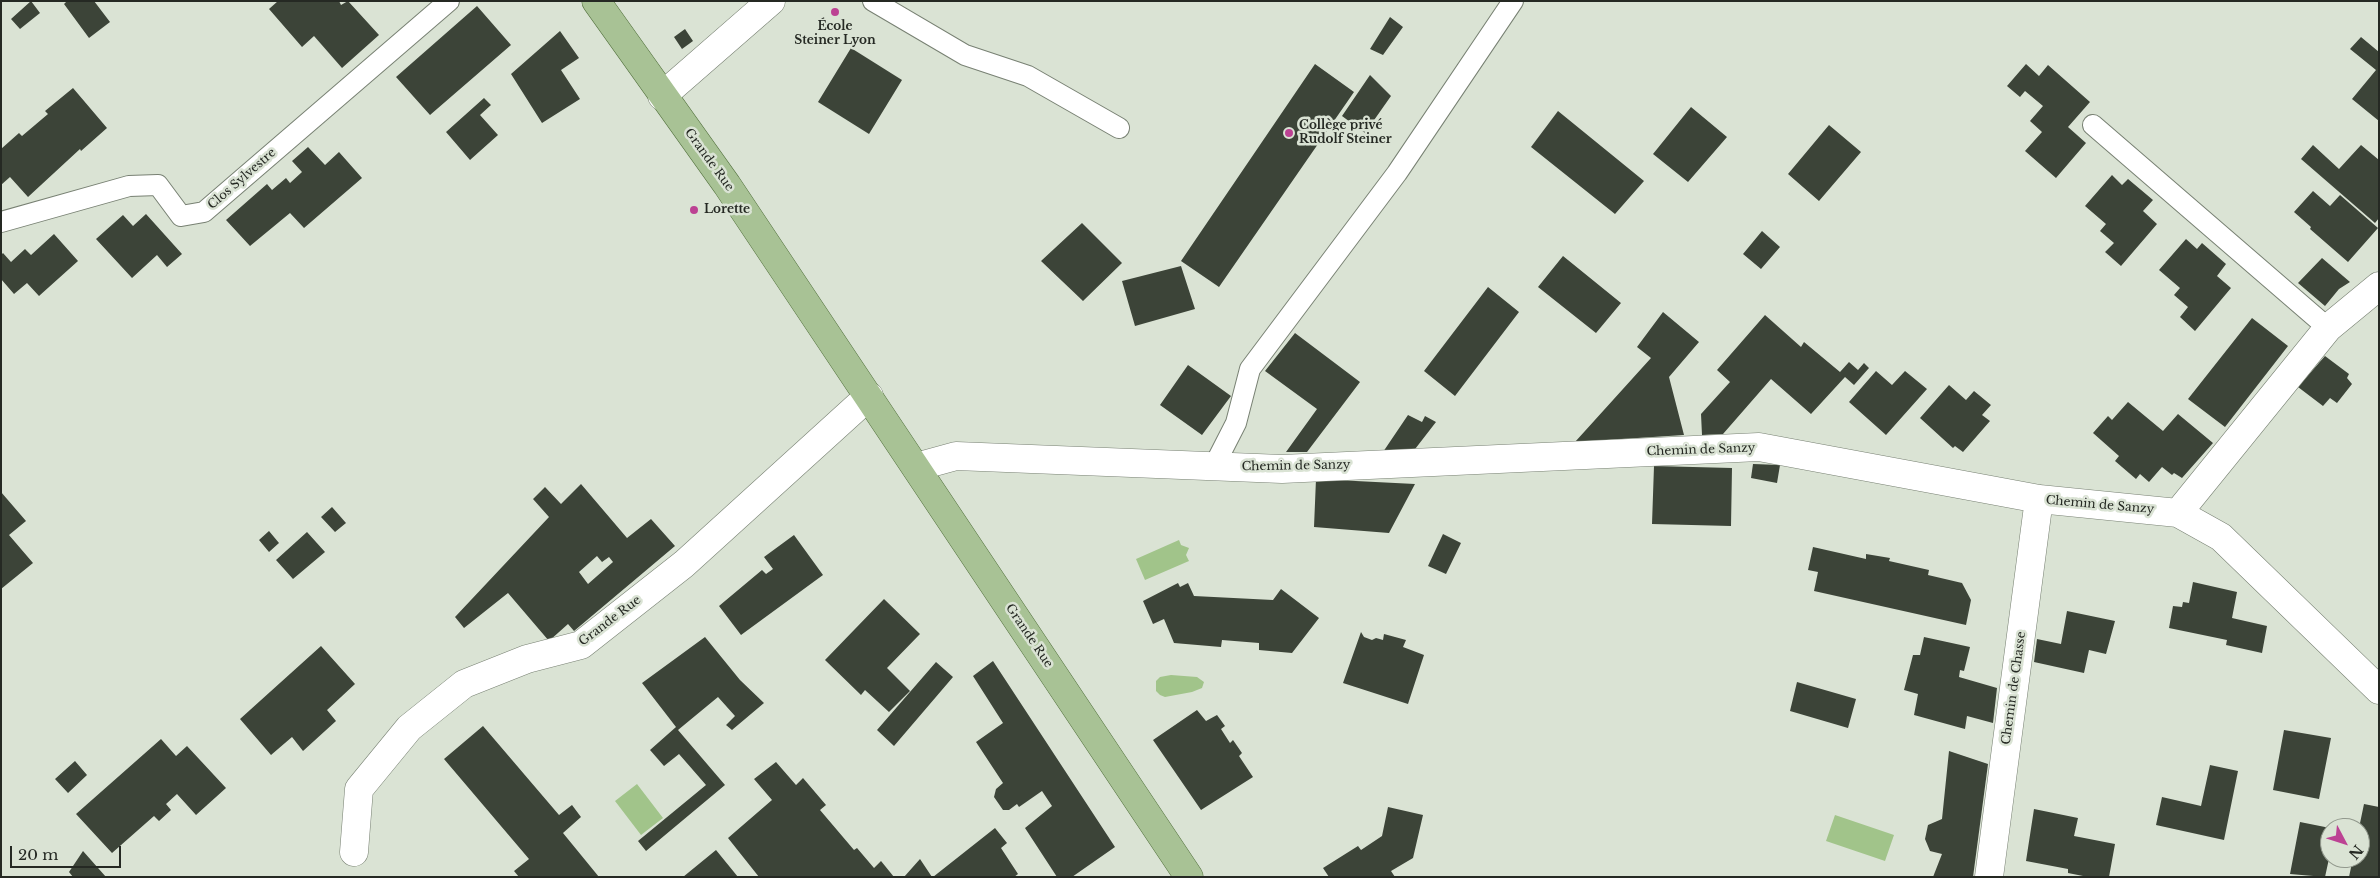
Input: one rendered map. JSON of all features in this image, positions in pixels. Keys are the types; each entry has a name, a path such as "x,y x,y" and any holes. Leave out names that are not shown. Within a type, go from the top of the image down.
{"main road":[{"name":"Grande Rue","path":"596,1 727,185 1189,877"}],"street":[{"path":"662,96 771,1"},
{"path":"2379,286 2328,328 2178,512 2221,537 2379,690"},
{"name":"Grande Rue","path":"354,852 359,789 409,728 464,684 527,660 581,645 684,564 869,396"},
{"name":"Chemin de Sanzy","path":"916,467 956,456 1282,469 1758,447 2039,499 2178,512"},
{"name":"Chemin de Chasse","path":"1989,877 2039,499"}],"lane":[{"name":"Clos Sylvestre","path":"1,222 128,186 158,185 181,216 204,212 450,1"},
{"path":"873,1 965,55 1028,76 1119,128"},
{"path":"1214,466 1236,423 1250,369 1397,173 1513,1"},
{"path":"2094,125 2328,328"}],"shaded area":[{"path":"1179,540 1181,545 1189,548 1186,555 1189,561 1145,580 1136,559"},
{"path":"1171,675 1197,677 1204,682 1202,688 1192,692 1165,697 1160,695 1156,691 1156,681 1160,677"},
{"path":"637,784 663,818 641,835 615,801"},
{"path":"1835,815 1894,835 1885,861 1826,841"}],"building":[{"path":"31,1 40,13 20,29 11,19"},
{"path":"67,1 94,1 110,22 89,38 64,4"},
{"path":"278,1 339,1 341,5 348,1 379,35 342,68 314,36 302,47 269,9"},
{"path":"477,6 511,45 430,115 396,77"},
{"path":"1390,17 1403,27 1383,55 1370,49"},
{"path":"685,29 693,41 682,49 674,37"},
{"path":"560,31 579,58 561,70 580,99 542,123 511,74"},
{"path":"2361,37 2379,52 2379,121 2352,99 2376,70 2350,49"},
{"path":"851,48 902,80 869,134 818,102"},
{"path":"1315,64 1354,92 1219,287 1181,261"},
{"path":"2026,64 2039,76 2048,65 2090,102 2068,127 2086,143 2056,178 2025,151 2042,132 2030,121 2043,106 2025,91 2020,97 2007,86"},
{"path":"1370,75 1391,96 1365,133 1342,116"},
{"path":"73,88 107,128 81,151 80,149 28,197 10,177 1,185 1,149 19,133 22,136 48,114 45,111"},
{"path":"484,98 491,105 480,115 498,135 470,160 446,132"},
{"path":"1691,107 1727,137 1688,182 1653,154"},
{"path":"1558,111 1644,181 1615,214 1531,147"},
{"path":"1829,125 1861,152 1819,201 1788,174"},
{"path":"2313,145 2339,169 2361,145 2379,160 2379,218 2375,223 2301,159"},
{"path":"308,147 325,165 339,152 362,178 304,228 290,213 250,246 226,220 267,184 272,190 286,178 290,183 302,172 292,161"},
{"path":"2112,175 2122,185 2128,179 2153,200 2143,211 2157,224 2121,266 2105,252 2114,243 2100,231 2106,224 2085,206"},
{"path":"2313,191 2330,206 2340,195 2378,228 2348,262 2310,229 2311,227 2294,212"},
{"path":"146,214 182,254 167,267 157,255 132,278 96,239 123,215 133,226"},
{"path":"1082,223 1122,263 1083,301 1041,261"},
{"path":"1762,231 1780,247 1761,269 1743,254"},
{"path":"54,234 78,261 39,296 27,283 14,294 1,279 1,255 3,253 11,262 25,249 31,255"},
{"path":"2186,239 2197,249 2202,243 2226,264 2217,276 2231,288 2195,331 2180,317 2188,307 2174,295 2180,288 2159,270"},
{"path":"1563,256 1621,303 1596,333 1538,287"},
{"path":"2322,258 2350,282 2339,289 2325,306 2298,283"},
{"path":"1181,266 1195,309 1135,326 1122,281"},
{"path":"1488,287 1519,312 1455,396 1424,371"},
{"path":"1663,312 1699,342 1669,377 1684,435 1575,442 1651,358 1637,347"},
{"path":"1765,315 1801,347 1804,342 1840,372 1849,362 1858,370 1864,363 1869,368 1854,385 1845,377 1811,414 1771,379 1723,434 1702,435 1701,414 1730,382 1717,370"},
{"path":"2252,318 2288,346 2225,427 2188,399"},
{"path":"1295,333 1360,382 1307,452 1286,452 1317,409 1265,371"},
{"path":"2325,356 2349,374 2347,378 2352,384 2337,403 2330,398 2323,406 2298,387"},
{"path":"1188,365 1231,396 1202,435 1160,405"},
{"path":"1876,371 1892,385 1905,371 1927,389 1886,435 1849,402"},
{"path":"1949,385 1966,400 1974,391 1991,405 1982,415 1990,421 1963,452 1955,446 1953,448 1920,418"},
{"path":"2128,402 2163,431 2178,414 2213,443 2182,478 2174,473 2172,475 2162,467 2149,482 2140,474 2136,479 2115,461 2119,456 2093,433 2108,416 2112,420"},
{"path":"1408,415 1422,422 1425,416 1436,422 1412,453 1383,452"},
{"path":"1753,464 1780,465 1777,483 1751,478"},
{"path":"1654,466 1732,468 1731,526 1652,524"},
{"path":"1316,479 1415,484 1389,533 1314,527"},
{"path":"581,484 627,538 651,519 675,546 574,631 568,624 549,641 508,593 464,628 455,617 549,517 533,499 545,487 561,504","holes":["597,556 602,562 609,557 613,562 588,584 579,572"]},
{"path":"1,492 26,521 9,535 33,563 1,589"},
{"path":"332,507 346,523 335,532 321,517"},
{"path":"269,531 279,543 269,552 259,540"},
{"path":"307,532 325,552 293,579 276,560"},
{"path":"1443,534 1461,543 1446,574 1428,566"},
{"path":"794,535 823,575 741,635 719,606 762,570 766,574 773,569 764,557"},
{"path":"1813,547 1866,559 1866,554 1890,558 1889,561 1929,570 1928,575 1962,583 1971,600 1966,625 1814,591 1818,572 1808,570"},
{"path":"2193,582 2237,592 2232,618 2267,626 2262,653 2226,645 2227,640 2169,628 2173,606 2182,607 2183,602 2189,603"},
{"path":"1178,583 1180,587 1188,583 1194,596 1273,600 1281,589 1319,618 1292,653 1259,650 1259,643 1222,640 1221,647 1174,643 1164,619 1153,624 1143,601"},
{"path":"884,599 920,634 887,668 910,691 889,712 865,690 861,695 825,660"},
{"path":"2067,611 2115,621 2106,654 2089,650 2084,673 2034,662 2037,639 2061,644"},
{"path":"1361,632 1364,637 1372,640 1376,638 1383,640 1384,634 1406,640 1403,647 1424,655 1408,704 1343,683"},
{"path":"705,637 740,680 764,703 732,730 726,725 735,716 718,697 678,730 725,785 646,851 638,841 706,785 679,754 664,766 650,750 676,727 642,683"},
{"path":"1924,637 1970,647 1964,671 1960,670 1959,677 1997,688 1993,723 1967,716 1965,729 1914,715 1918,694 1904,690 1913,655 1920,655"},
{"path":"321,646 355,684 327,710 336,721 303,751 292,737 271,755 240,719"},
{"path":"993,661 1115,847 1072,877 1057,877 1025,828 1052,806 1042,791 1019,807 1017,804 1009,810 1003,810 994,797 996,789 1003,783 976,742 1003,723 973,676"},
{"path":"936,662 953,677 894,746 877,730"},
{"path":"1797,682 1856,699 1848,728 1790,711"},
{"path":"1197,710 1206,721 1217,715 1225,726 1221,729 1230,743 1233,740 1242,753 1239,756 1253,777 1201,810 1153,740"},
{"path":"483,726 559,815 572,805 581,817 563,833 599,877 519,877 514,871 529,859 444,759"},
{"path":"2284,730 2331,738 2319,799 2273,790"},
{"path":"161,739 176,756 187,746 226,788 196,815 177,794 166,804 171,810 159,821 154,816 112,853 76,814"},
{"path":"1949,751 1988,764 1973,877 1933,877 1942,854 1930,851 1925,839 1928,825 1942,819"},
{"path":"75,761 87,775 68,793 55,779"},
{"path":"776,762 796,785 803,778 826,805 820,810 854,850 857,848 874,868 881,861 894,877 759,877 728,838 772,800 754,779"},
{"path":"2210,765 2238,771 2224,840 2156,825 2162,797 2201,806"},
{"path":"2364,804 2379,807 2379,877 2349,877 2351,868 2370,868 2370,818 2361,818"},
{"path":"1388,807 1423,815 1413,858 1391,871 1395,877 1329,877 1323,868 1358,846 1361,850 1382,836"},
{"path":"2034,809 2078,818 2074,836 2115,844 2109,877 2088,877 2068,873 2068,869 2026,861"},
{"path":"2300,822 2320,826 2320,868 2327,868 2325,877 2290,874"},
{"path":"995,828 1007,843 1001,848 1018,874 1014,877 933,877"},
{"path":"716,850 738,877 683,877"},
{"path":"83,851 106,877 73,877 69,872"},
{"path":"920,859 932,877 904,877"}],"place":[{"name":"École Steiner Lyon","path":"835,12"},
{"name":"Collège privé Rudolf Steiner","path":"1289,133"},
{"name":"Lorette","path":"694,210"}]}
